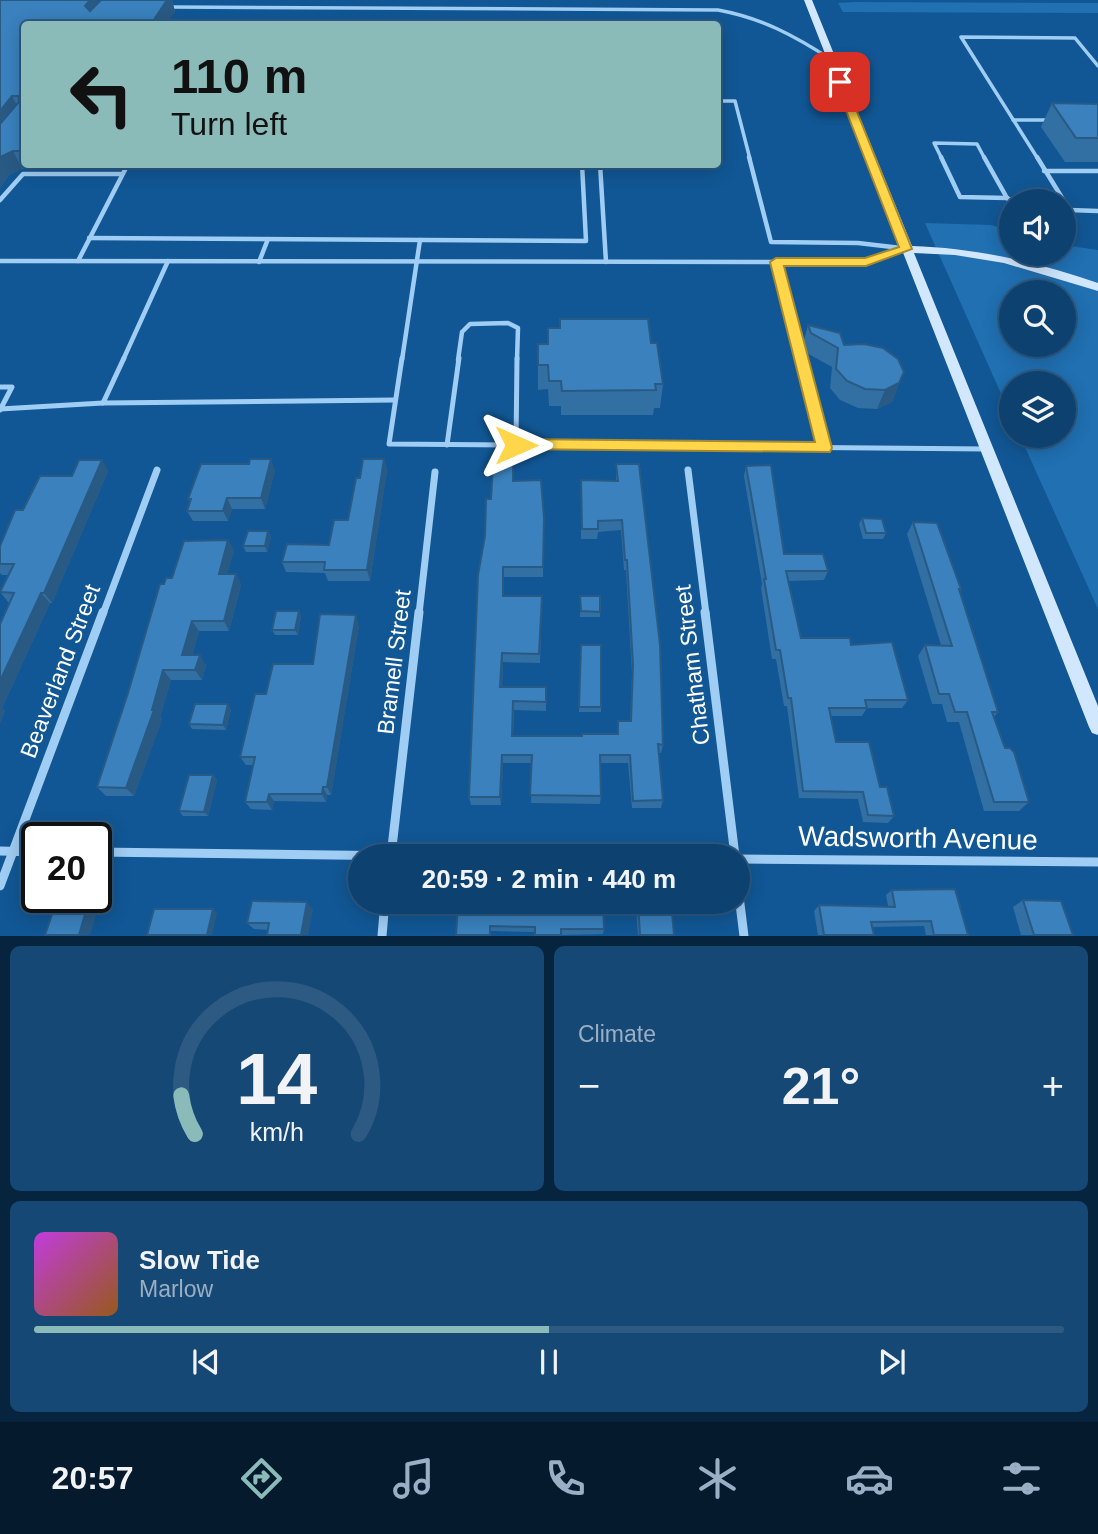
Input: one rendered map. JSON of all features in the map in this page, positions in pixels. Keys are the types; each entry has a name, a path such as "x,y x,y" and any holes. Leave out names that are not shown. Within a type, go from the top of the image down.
{"main road":[{"path":"808,0 1098,727"},
{"path":"906,249 999,255"},
{"path":"1042,266 1098,287"}],"street":[{"name":"Beaverland Street","path":"0,886 156,470"},
{"name":"Chatham Street","path":"688,470 734,844"},
{"name":"Bramell Street","path":"392,844 435,472"},
{"path":"0,851 21,851"},
{"path":"112,852 348,855"},
{"name":"Wadsworth Avenue","path":"750,857 1098,862"},
{"path":"382,936 385,914"},
{"path":"741,914 744,936"}],"lane":[{"path":"164,7 718,10 775,24 832,61"},
{"path":"1056,189 961,37 1075,38 1098,66"},
{"path":"721,101 736,101 771,242 858,243 906,249"},
{"path":"1013,120 1061,120"},
{"path":"934,143 977,144 1009,200 960,197 934,143"},
{"path":"78,261 126,168"},
{"path":"89,238 586,241 582,168"},
{"path":"600,168 606,262"},
{"path":"1044,171 1097,172"},
{"path":"0,200 23,174 122,174"},
{"path":"1076,211 1098,211"},
{"path":"259,262 268,239"},
{"path":"420,240 389,444 986,449"},
{"path":"0,261 866,262 906,249"},
{"path":"103,403 168,261"},
{"path":"776,262 824,448"},
{"path":"447,444 462,332 470,324 508,323 518,328 516,445"},
{"path":"0,387 12,387 0,410"},
{"path":"0,410 103,403 395,400"}],"shaded area":[{"path":"838,3 1098,3 1098,13 843,12"},
{"path":"925,223 999,227 999,266 1076,266 1076,247 1098,250 1098,609 1025,448 1076,448 1076,371 999,371 999,389"}],"building":[{"path":"0,0 90,0 85,6 90,11 101,0 167,0 153,21 21,21 21,151 13,151 0,157 0,124 19,102 19,96 12,96 0,111"},
{"path":"1052,103 1098,104 1098,138 1076,138"},
{"path":"560,319 648,319 651,343 657,343 663,384 655,384 656,390 562,391 561,381 549,381 548,365 538,365 538,344 548,344 548,328 560,328"},
{"path":"808,325 840,333 844,345 864,344 883,348 898,359 904,372 899,383 885,390 865,389 847,381 836,369 838,348 811,333"},
{"path":"250,459 271,459 261,498 227,498 223,511 187,511 191,499 188,499 201,464 249,464"},
{"path":"363,459 384,459 367,570 324,570 325,562 282,562 287,544 329,545 334,520 348,520 356,478 360,478"},
{"path":"79,460 102,460 44,593 41,593 0,681 0,624 14,593 0,592 14,564 0,564 0,546 15,510 23,510 40,476 72,476"},
{"path":"493,464 513,464 513,481 541,480 544,518 543,567 503,567 503,596 542,596 539,654 502,653 500,687 546,687 546,702 513,701 512,736 582,736 618,734 618,721 631,721 633,665 622,520 598,521 598,529 582,529 581,480 618,481 616,464 639,464 660,645 663,745 658,744 663,800 633,801 630,755 600,755 601,796 530,795 532,755 502,755 500,797 469,797 478,575 485,536 486,499 491,499"},
{"path":"771,465 784,554 823,554 828,571 786,571 801,638 850,638 851,645 892,642 908,700 865,700 867,708 829,708 836,742 869,742 880,787 887,787 894,816 868,815 863,792 803,791 791,698 788,698 780,650 776,650 746,466"},
{"path":"862,518 882,519 886,533 866,533"},
{"path":"913,522 937,523 961,589 998,712 992,712 1005,748 1014,752 1029,802 994,802 967,712 955,712 949,694 939,694 925,645 952,646"},
{"path":"248,531 268,531 265,546 243,546"},
{"path":"228,540 219,574 236,574 224,621 192,621 182,655 200,655 195,670 163,670 154,710 126,788 97,787 160,584 164,584 166,578 172,578 184,541"},
{"path":"580,596 600,596 600,612 581,611"},
{"path":"276,611 299,611 295,630 272,630"},
{"path":"320,614 356,615 327,787 323,787 322,794 269,794 267,802 245,802 255,757 240,757 255,694 266,694 273,664 313,664"},
{"path":"581,645 601,645 601,707 579,707"},
{"path":"195,704 228,704 223,725 189,724"},
{"path":"189,775 213,775 204,812 179,811"},
{"path":"955,889 968,935 934,935 931,921 871,922 874,935 824,935 819,905 895,907 892,890"},
{"path":"1023,900 1061,901 1073,935 1034,935"},
{"path":"252,901 307,902 301,935 267,935 269,923 247,923"},
{"path":"154,909 213,909 207,935 147,935"},
{"path":"53,913 85,913 79,935 45,935"},
{"path":"457,914 603,914 604,929 561,929 561,935 535,935 535,927 490,926 490,935 456,935"},
{"path":"639,914 672,914 674,935 640,935"}],"route":[{"path":"516,445 824,448 776,262 866,262 906,249 840,82"}]}
